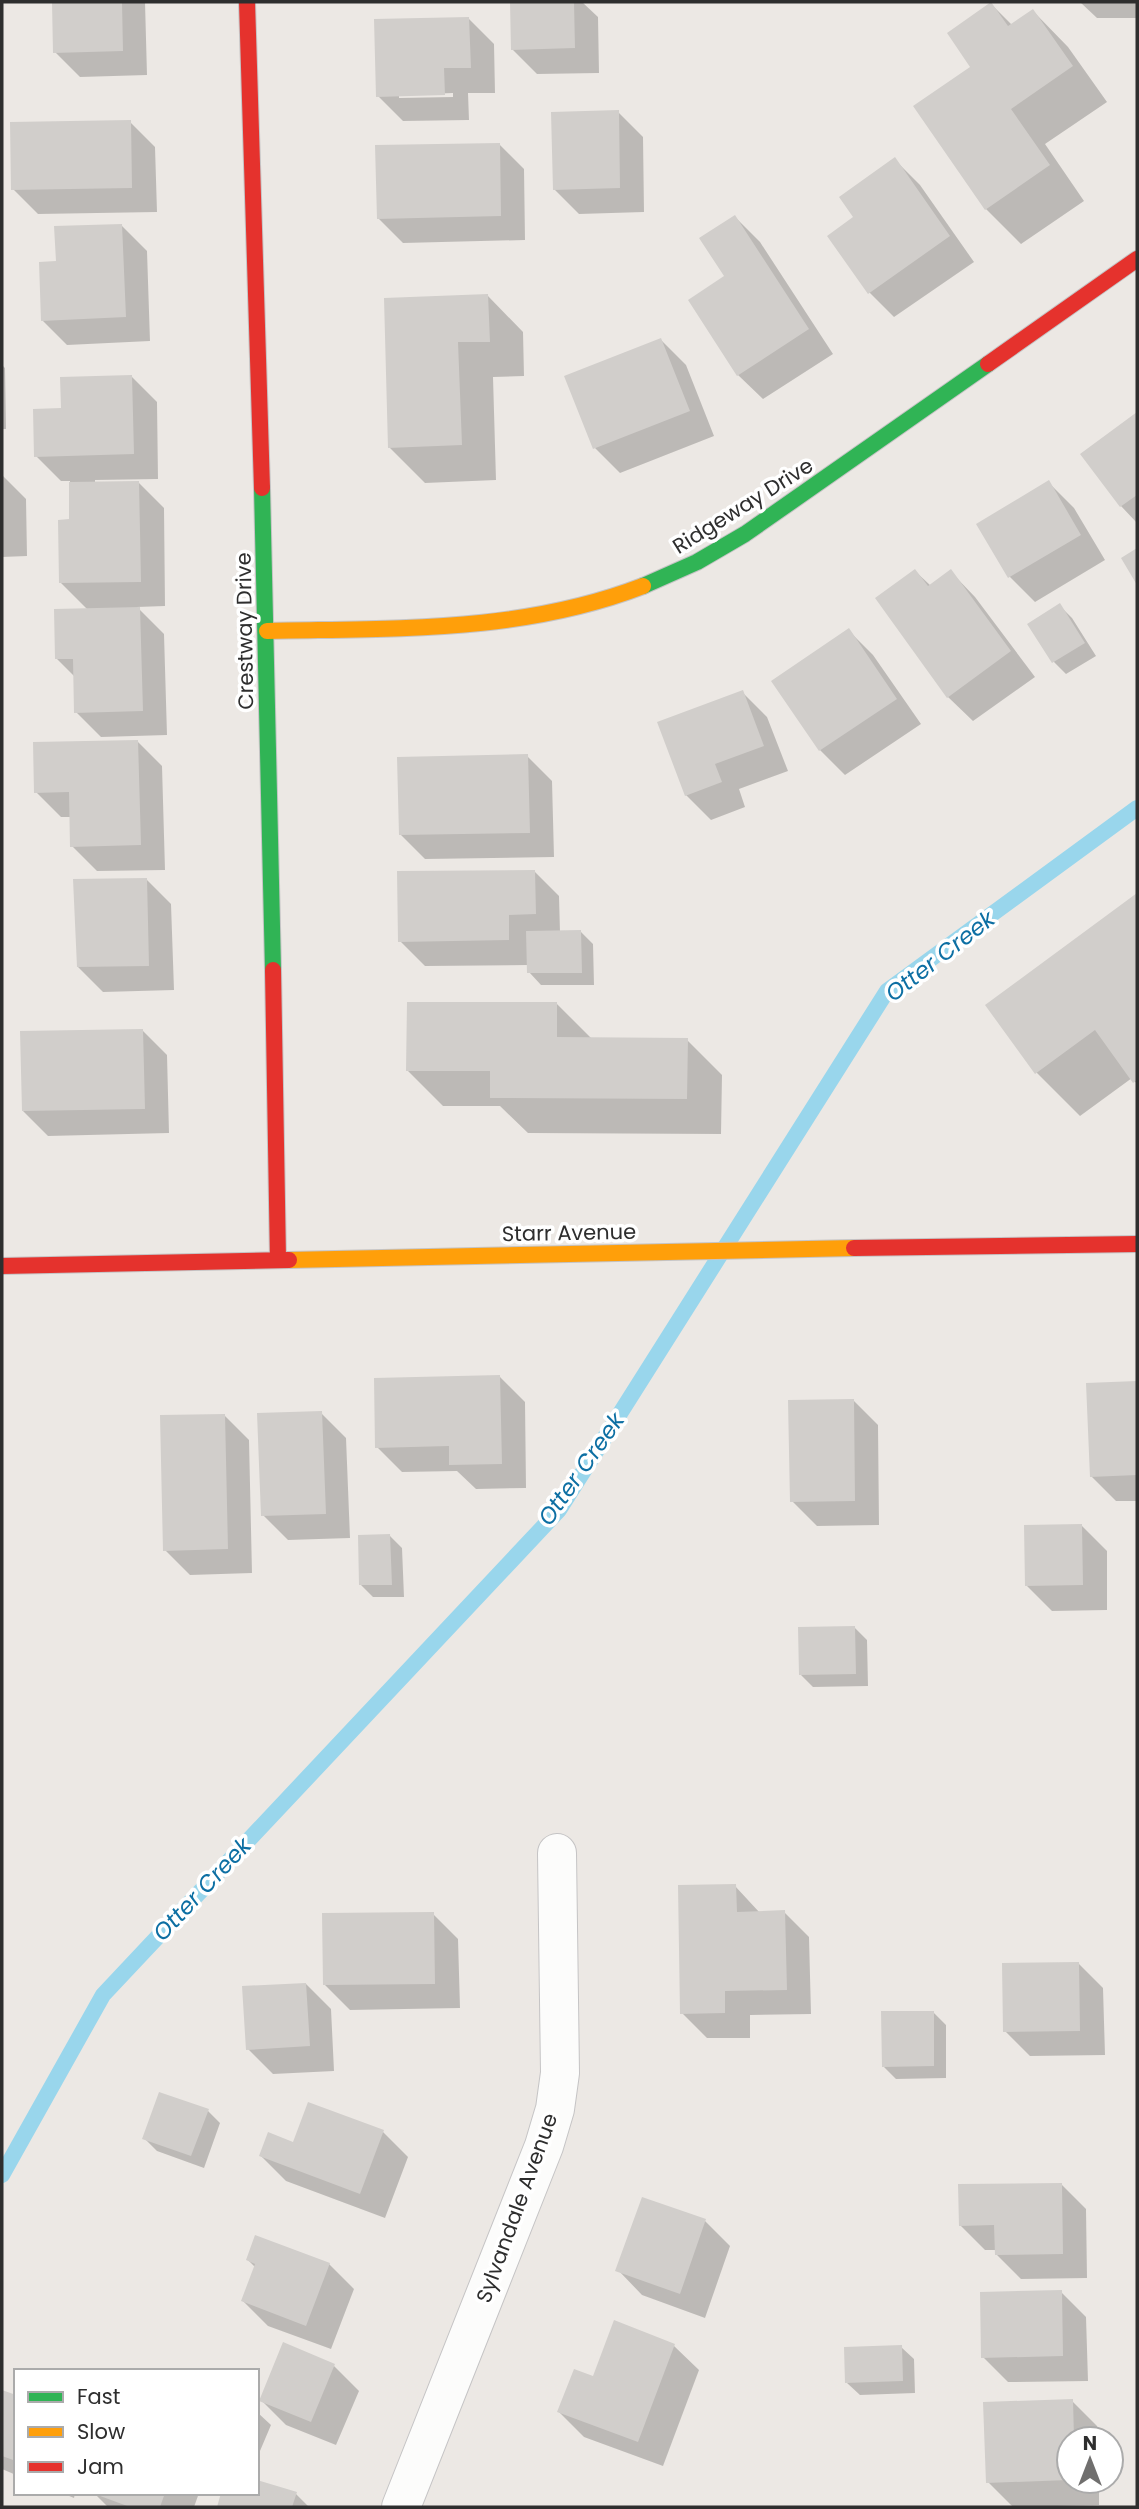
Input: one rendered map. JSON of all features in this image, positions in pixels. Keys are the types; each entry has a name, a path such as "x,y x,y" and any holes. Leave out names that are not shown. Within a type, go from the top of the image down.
{"street":[{"name":"Crestway Drive","path":"247,2 267,631 278,1260"},
{"name":"Ridgeway Drive","path":"267,631 471,625 507,620 579,605 684,569 780,511 1137,259"},
{"name":"Starr Avenue","path":"2,1266 872,1247 1137,1244"},
{"name":"Sylvandale Avenue","path":"401,2507 539,2159 555,2109 561,2073 557,1853"}],"building":[{"path":"52,2 122,2 123,51 53,53"},
{"path":"510,2 574,2 575,48 511,50"},
{"path":"991,2 1008,26 1033,9 1073,66 1011,109 1050,165 985,210 913,106 970,67 947,33"},
{"path":"469,17 471,68 444,68 445,95 376,97 374,19"},
{"path":"619,110 620,188 553,190 551,112"},
{"path":"131,120 132,188 11,190 10,122"},
{"path":"500,143 501,216 377,219 375,145"},
{"path":"895,157 950,236 868,294 827,236 853,217 839,197"},
{"path":"735,215 809,329 737,376 688,300 724,276 699,238"},
{"path":"122,224 126,317 41,321 39,262 56,261 54,226"},
{"path":"488,294 490,342 458,342 462,445 388,448 384,298"},
{"path":"661,338 690,411 593,449 564,376"},
{"path":"132,375 134,454 34,457 33,409 61,408 60,377"},
{"path":"1137,412 1137,495 1120,507 1080,454"},
{"path":"1049,480 1081,535 1008,578 976,524"},
{"path":"139,481 141,582 59,583 58,520 69,519 69,482"},
{"path":"1137,548 1137,585 1121,558"},
{"path":"915,569 928,586 951,569 1011,651 947,698 875,598"},
{"path":"1060,603 1085,643 1052,663 1027,624"},
{"path":"140,607 143,711 74,713 73,659 55,659 54,609"},
{"path":"849,628 897,699 819,751 771,681"},
{"path":"743,690 764,746 715,764 722,782 685,796 657,722"},
{"path":"138,740 141,845 70,847 69,792 34,793 33,742"},
{"path":"528,754 530,833 399,835 397,757"},
{"path":"535,870 536,914 509,915 509,940 398,942 397,871"},
{"path":"147,878 149,966 77,967 73,879"},
{"path":"1137,893 1137,1080 1133,1083 1095,1030 1035,1074 985,1005"},
{"path":"581,930 582,973 527,973 526,931"},
{"path":"407,1002 557,1002 557,1037 688,1038 687,1099 490,1098 490,1071 406,1071"},
{"path":"143,1029 145,1109 22,1111 20,1031"},
{"path":"500,1375 502,1464 449,1465 449,1446 375,1448 374,1378"},
{"path":"1137,1381 1137,1475 1090,1477 1086,1383"},
{"path":"854,1399 855,1501 790,1502 788,1400"},
{"path":"322,1411 326,1514 261,1516 257,1413"},
{"path":"225,1414 228,1549 163,1551 160,1415"},
{"path":"1082,1524 1083,1585 1025,1586 1024,1525"},
{"path":"390,1534 392,1585 359,1585 358,1535"},
{"path":"855,1626 856,1674 799,1675 798,1627"},
{"path":"736,1884 737,1912 785,1910 787,1990 725,1991 725,2013 680,2014 678,1885"},
{"path":"434,1912 435,1984 323,1985 322,1913"},
{"path":"1079,1962 1080,2031 1003,2032 1002,1963"},
{"path":"306,1983 310,2046 246,2050 242,1986"},
{"path":"881,2011 934,2011 934,2066 882,2067"},
{"path":"159,2092 209,2109 191,2156 142,2139"},
{"path":"308,2102 384,2130 360,2194 259,2156 268,2132 293,2142"},
{"path":"1062,2183 1063,2254 995,2255 994,2225 959,2226 958,2184"},
{"path":"642,2197 706,2219 680,2294 615,2271"},
{"path":"255,2235 330,2263 306,2326 241,2301 255,2264 246,2260"},
{"path":"1062,2290 1063,2356 981,2358 980,2292"},
{"path":"614,2320 675,2344 638,2442 557,2412 574,2369 593,2376"},
{"path":"283,2342 335,2364 311,2422 259,2401"},
{"path":"902,2345 903,2381 845,2383 844,2347"},
{"path":"2,2390 14,2394 14,2460 2,2456"},
{"path":"1073,2399 1074,2425 1055,2425 1055,2481 986,2483 983,2402"},
{"path":"259,2481 297,2492 292,2507 217,2507 220,2495 259,2495"},
{"path":"97,2495 164,2495 160,2507 130,2507"}],"waterway":[{"name":"Otter Creek","path":"2,2175 103,1995 559,1510 887,991 1137,808"}],"traffic: fast":[{"path":"643,586 697,562 745,534 988,364"},
{"path":"262,488 273,970"}],"traffic: slow":[{"path":"267,631 410,628 504,620 597,601 643,586"},
{"path":"289,1260 854,1248"}],"traffic: jam":[{"path":"247,2 262,488"},
{"path":"988,364 1137,259"},
{"path":"273,970 278,1260"},
{"path":"854,1248 1137,1244"},
{"path":"2,1266 289,1260"}]}
